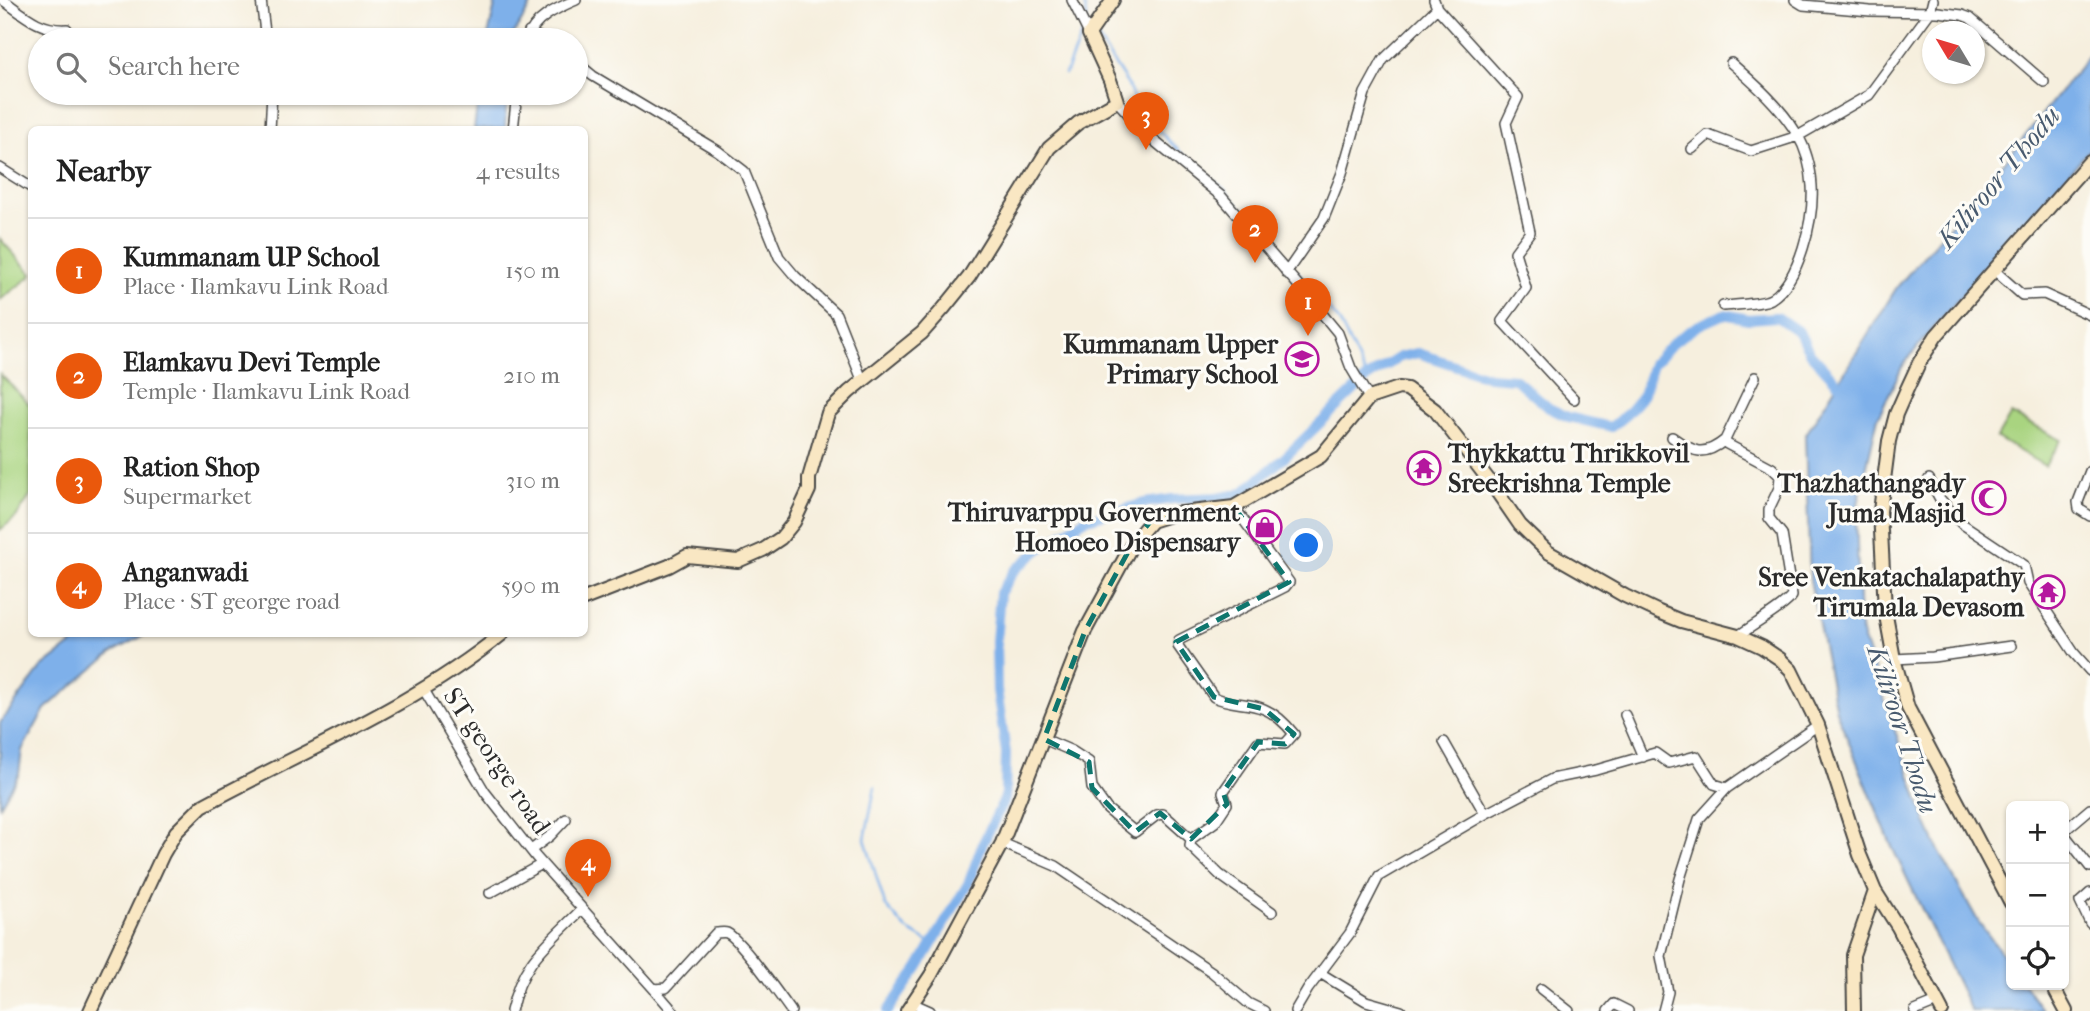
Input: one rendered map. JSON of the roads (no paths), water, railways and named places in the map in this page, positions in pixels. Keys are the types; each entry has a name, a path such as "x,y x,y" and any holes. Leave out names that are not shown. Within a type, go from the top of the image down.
{"main road":[{"path":"588,597 669,566 687,556 738,561 781,538 794,522 809,490 809,478 828,413 922,333 969,276 1049,148 1078,123 1117,101 1088,29 1113,0"},
{"path":"2006,882 1968,825 1908,708 1894,659 1885,610 1880,511 1889,440 1907,389 1936,336 2090,161"},
{"path":"910,1007 950,941 1002,843 1085,631 1134,541 1150,521 1173,514 1234,507 1321,456 1367,394 1399,388 1407,389 1424,400 1483,472 1520,525 1548,552 1659,612 1681,621 1738,636 1780,659 1791,670 1818,725 1860,855 1875,891 1898,927 1939,1007"},
{"path":"90,1011 163,854 187,819 220,796 424,690 467,662 498,637"},
{"path":"1854,1011 1853,955 1875,891"},
{"path":"2055,990 2066,1011"}],"street":[{"path":"3,0 28,19 48,28"},
{"path":"261,0 264,28"},
{"path":"536,28 553,10 576,0"},
{"path":"1072,0 1088,29"},
{"path":"1795,0 1803,5 1870,11 1930,12 1970,18 2044,82"},
{"path":"1692,149 1708,135 1751,151 1798,136 1869,95 1930,12 1933,0"},
{"path":"1286,273 1324,218 1342,173 1365,93 1383,60 1435,4 1518,97 1506,123 1530,232 1515,251 1526,288 1503,321 1574,399"},
{"path":"1723,306 1770,300 1791,278 1810,223 1812,188 1809,163 1798,136 1769,96 1731,63"},
{"path":"588,72 718,151 744,171 779,257 795,276 836,314 863,382"},
{"path":"1117,101 1147,135 1221,196 1338,333 1351,368 1367,394"},
{"path":"270,126 271,105"},
{"path":"513,126 516,105"},
{"path":"0,168 28,186"},
{"path":"1994,270 2022,295 2044,294 2090,315"},
{"path":"1672,437 1688,449 1700,452 1714,449 1725,440 1755,377"},
{"path":"1725,440 1727,444 1772,468 1780,476 1779,488 1769,509 1769,518 1782,534 1792,596 1787,603 1738,636"},
{"path":"2090,471 2078,502 2078,509 2090,516"},
{"path":"1929,479 1940,499 1961,523 2024,565 2028,583 2074,653 2090,671"},
{"path":"1234,507 1289,582 1285,587 1179,640 1178,646 1214,697 1264,709 1283,721 1294,734 1285,744 1258,742 1223,792 1227,804 1215,822 1191,839 1190,846 1220,875 1272,912"},
{"path":"1894,659 1933,657 2011,646"},
{"name":"ST george road","path":"424,690 485,792 542,864 673,1011"},
{"path":"1625,715 1643,757"},
{"path":"1663,1011 1668,992 1661,956 1680,879 1699,819 1727,788 1818,725"},
{"path":"1044,739 1089,762 1092,788 1107,809 1135,832 1157,815 1163,814 1191,839"},
{"path":"1444,742 1485,814"},
{"path":"1295,1011 1350,933 1379,876 1485,814 1552,779 1596,770 1655,752 1669,763 1696,756 1714,784 1727,788"},
{"path":"2069,828 2090,809"},
{"path":"531,850 550,836 566,819"},
{"path":"2069,840 2090,867"},
{"path":"1002,843 1056,866 1212,972 1248,1003 1264,1011"},
{"path":"490,893 542,864"},
{"path":"2090,893 2080,902 2090,923"},
{"path":"511,1011 517,985 532,958 582,909"},
{"path":"654,989 666,988 708,940 716,933 726,933 765,976 791,1011"},
{"path":"1320,973 1366,1001 1401,1011"},
{"path":"1541,989 1569,1011"},
{"path":"1608,1011 1614,1004 1628,1011"},
{"path":"910,1007 930,1011"},
{"path":"1915,1011 1939,1007"}],"water":[{"path":"496,0 534,0 517,28 490,28"},
{"name":"Kiliroor Thodu","path":"2090,54 2090,149 1928,334 1902,367 1878,417 1856,513 1860,628 1927,824 1939,851 1978,921 2006,959 2006,990 2028,990 2043,1011 1971,1011 1891,845 1836,711 1810,580 1805,436 1897,287 2003,164"},
{"path":"477,105 506,105 505,126 474,126"},
{"path":"81,637 140,637 113,652 45,709 22,750 19,774 0,806 0,723 41,668"}],"waterway":[{"path":"1084,0 1087,23"},
{"path":"1065,74 1084,29"},
{"path":"1095,34 1128,85 1137,109 1179,151 1225,190 1286,258"},
{"path":"1297,271 1339,321 1367,378"},
{"path":"888,1011 918,968 969,882 982,845 1005,798 1006,753 997,690 996,642 1000,593 1014,571 1040,549 1084,520 1145,503 1242,493 1283,459 1367,378 1400,357 1418,353 1489,377 1515,379 1549,408 1568,417 1611,427 1627,414 1643,395 1653,364 1675,341 1697,326 1724,314 1748,319 1777,317 1799,332 1809,352 1845,391"},
{"path":"875,787 865,839 885,905 906,929 932,944"}],"place":[{"name":"Ration Shop","path":"1146,150"},
{"name":"Elamkavu Devi Temple","path":"1255,263"},
{"name":"Kummanam UP School","path":"1308,336"},
{"name":"Kummanam Upper Primary School","path":"1302,359"},
{"name":"Thykkattu Thrikkovil Sreekrishna Temple","path":"1424,468"},
{"name":"Thazhathangady Juma Masjid","path":"1989,498"},
{"name":"Thiruvarppu Government Homoeo Dispensary","path":"1265,527"},
{"name":"Sree Venkatachalapathy Tirumala Devasom","path":"2048,592"},
{"name":"Anganwadi","path":"588,897"}]}
